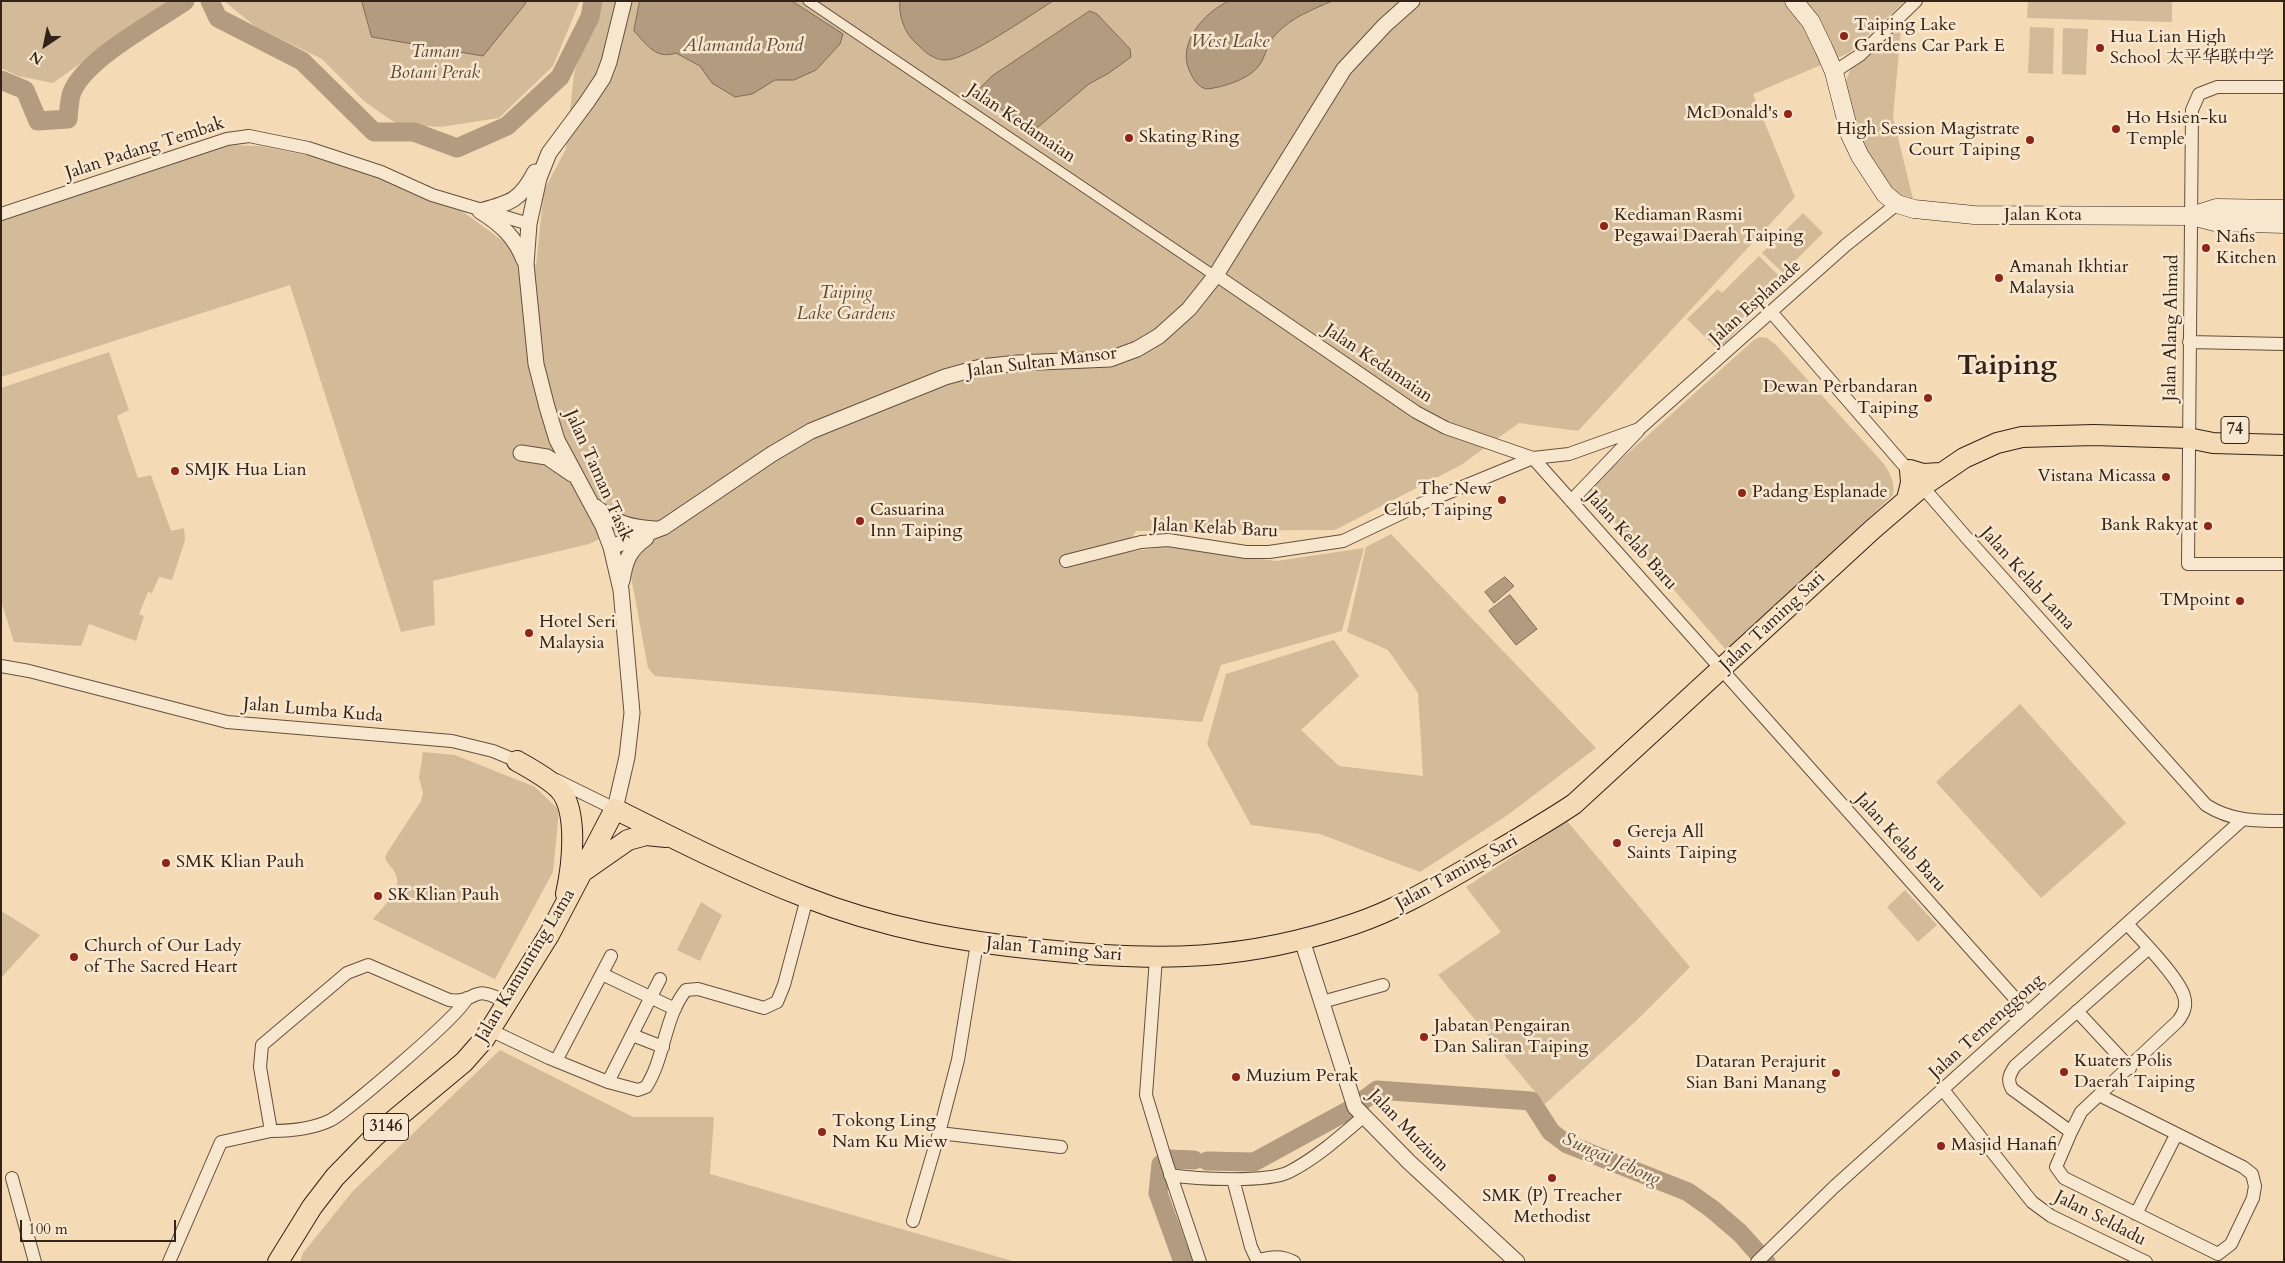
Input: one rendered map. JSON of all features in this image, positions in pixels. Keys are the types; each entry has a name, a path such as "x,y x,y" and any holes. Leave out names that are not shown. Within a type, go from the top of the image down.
{"main road":[{"path":"1794,1 1811,22 1834,72 1850,136 1856,149 1871,176 1885,194 1897,204"},
{"name":"Jalan Kota","path":"1897,204 1931,211 1989,216 2191,216 2215,222 2284,224"},
{"name":"Jalan Kota","path":"2191,216 2216,208 2284,209"},
{"name":"Jalan Taming Sari","path":"2188,438 2212,430 2284,431"},
{"name":"Jalan Taming Sari","path":"615,809 672,838 807,898 892,925 977,943 1097,956 1156,958 1230,954 1302,940 1356,924 1399,906 1543,824 1574,804 1907,499 1941,473 1977,451 1998,443 2022,438 2094,435 2188,438 2213,443 2284,445"},
{"path":"1907,499 1911,483 1910,470 1923,474 1941,473"},
{"path":"517,761 558,788 567,799 572,812 568,883 563,908"},
{"name":"Jalan Kamunting Lama","path":"278,1262 312,1207 335,1177 375,1136 464,1062 490,1030 563,908 615,809"},
{"path":"582,872 628,840 646,834 672,838"}],"street":[{"name":"Jalan Taman Tasik","path":"615,809 627,757 632,713 621,590 611,547 592,502 577,478 558,440 536,364 526,264 529,224 539,178 549,153 588,102 603,78 610,62 624,1"},
{"name":"Jalan Kedamaian","path":"808,1 1416,412 1446,428 1532,458"},
{"name":"Jalan Sultan Mansor","path":"659,529 810,431 945,377 981,368 1018,363 1110,359 1137,349 1159,336 1178,320 1215,275 1344,69 1385,25 1412,1"},
{"path":"1834,72 1860,54 1916,1"},
{"name":"Jalan Alang Ahmad","path":"2284,87 2217,87 2199,94 2192,110 2188,438 2188,564 2284,564"},
{"name":"Jalan Padang Tembak","path":"1,214 227,139 249,136 317,151 381,172 432,195 480,211 529,224"},
{"path":"480,211 502,205 526,190 538,167 549,153"},
{"name":"Jalan Esplanade","path":"1571,501 1639,429 1772,313 1846,245 1897,204"},
{"path":"480,211 500,224 509,233 518,246 526,264"},
{"name":"Jalan Kelab Lama","path":"1772,313 1910,470 1972,544 2206,805 2219,813 2242,820 2284,821"},
{"path":"2189,342 2284,344"},
{"name":"Jalan Esplanade","path":"1532,458 1570,454 1639,429"},
{"path":"521,453 554,460 577,478"},
{"name":"Jalan Kelab Baru","path":"1066,561 1141,542 1168,540 1246,552 1269,552 1343,541 1423,502 1532,458 1722,668 2028,1013"},
{"path":"592,502 607,517 622,524 659,529"},
{"path":"611,547 659,529"},
{"path":"621,590 626,558 635,546 659,529"},
{"name":"Jalan Lumba Kuda","path":"1,666 29,671 227,722 452,741 493,751 517,761 615,809"},
{"name":"Jalan Temenggong","path":"1757,1262 1834,1187 1944,1091 2242,820"},
{"path":"490,1030 556,1061 608,1082 638,1090 646,1087 663,1047 679,998 686,990 698,989 764,1008 777,1002 784,985 807,898"},
{"path":"2100,1095 2252,1174 2255,1186 2253,1198 2231,1244 2218,1254 2211,1252 2064,1178 2058,1172 2057,1162 2070,1132 2082,1112 2178,1021 2185,1010 2184,995 2149,948 2127,924"},
{"name":"Jalan Muzium","path":"1302,940 1350,1098 1363,1117 1516,1262"},
{"path":"913,1221 958,1060 977,943"},
{"path":"2070,1132 2012,1089 2008,1082 2009,1074 2015,1066 2149,948"},
{"path":"556,1061 611,956"},
{"path":"1156,958 1146,1095 1170,1175 1200,1262"},
{"path":"272,1131 260,1067 262,1045 347,973 368,965 438,997 457,1001 475,993 485,992 507,1003"},
{"path":"602,974 675,1009"},
{"path":"608,1082 660,979"},
{"path":"1322,1002 1383,986"},
{"path":"169,1262 221,1142 272,1131 313,1127 341,1114 441,1028 462,1008 467,998"},
{"path":"2077,1011 2130,1068"},
{"path":"632,1035 663,1047"},
{"name":"Jalan Seldadu","path":"1944,1091 2032,1202 2051,1216 2146,1262"},
{"path":"1170,1175 1233,1179 1287,1173 1332,1144 1363,1117"},
{"path":"939,1133 1061,1148"},
{"path":"2136,1214 2176,1135"},
{"path":"12,1178 35,1262"},
{"path":"1233,1179 1251,1247 1258,1261 1273,1256 1284,1257 1294,1262"}],"green space":[{"path":"1,1 168,1 53,83 18,76 1,68"},
{"name":"Taman Botani Perak","path":"224,1 580,1 553,66 499,118 440,127 397,124 365,102 322,59 256,27"},
{"name":"Taiping Lake Gardens","path":"597,1 1905,1 1849,53 1753,94 1795,197 1578,431 1519,423 1461,465 1335,530 1136,531 1122,553 1167,546 1276,561 1364,548 1342,631 1221,665 1202,722 655,676 648,668 622,528 589,544 433,581 435,625 401,632 290,285 1,377 1,219 227,145 260,146 311,156 376,177 462,211 536,265 544,190 566,149 574,74"},
{"path":"2028,1 2172,1 2172,22 2027,18"},
{"path":"1902,18 1893,117 1914,203 1900,196 1882,179 1865,153 1844,100 1846,81 1852,65"},
{"path":"2030,27 2054,28 2053,74 2028,73"},
{"path":"2063,28 2088,29 2086,75 2062,74"},
{"path":"1803,213 1823,233 1783,273 1762,253"},
{"path":"1759,256 1779,276 1742,313 1748,319 1718,350 1687,319 1718,289 1722,293"},
{"name":"Padang Esplanade","path":"1760,337 1767,338 1776,345 1884,464 1892,479 1893,495 1727,651 1587,490 1755,339"},
{"path":"109,352 129,410 117,416 138,478 151,475 171,531 184,528 185,540 172,580 159,577 152,593 148,592 139,614 144,616 136,641 89,624 81,646 14,642 1,601 1,388"},
{"path":"1391,534 1596,748 1509,814 1420,872 1320,834 1251,825 1207,744 1226,674 1334,640 1359,676 1301,730 1339,766 1423,776 1418,693 1388,650 1347,632 1366,547"},
{"path":"2020,704 2126,823 2041,898 1936,782"},
{"path":"423,752 455,755 535,787 559,810 553,872 495,979 373,919 390,899 396,886 396,875 385,858 421,801 423,793 419,778"},
{"path":"1567,821 1690,967 1637,1020 1545,1104 1438,975 1501,932 1466,887"},
{"path":"1905,890 1937,925 1918,942 1887,907"},
{"path":"701,902 722,915 700,961 677,950"},
{"path":"1,911 40,935 1,978"},
{"path":"500,1050 633,1117 714,1117 710,1174 1016,1262 300,1262 303,1253 353,1191"}],"water":[{"path":"362,1 525,1 526,3 483,56 372,37"},
{"name":"Alamanda Pond","path":"640,1 792,1 843,34 840,44 816,70 794,80 775,80 752,94 735,97 712,83 700,66 676,53 669,55 657,53 647,46 634,31"},
{"path":"900,1 1053,1 1015,26 967,53 955,58 941,60 929,54 909,35 901,18"},
{"name":"West Lake","path":"1229,1 1332,1 1302,14 1282,28 1273,38 1263,59 1253,72 1226,85 1206,89 1194,80 1190,72 1187,51 1195,30 1202,21 1210,13"},
{"path":"1090,11 1097,14 1130,49 1131,57 1109,73 1089,84 1038,127 1027,127 991,102 981,98 976,92 992,76"},
{"path":"1505,577 1514,586 1494,603 1485,592"},
{"path":"1510,595 1537,629 1516,645 1489,611"}],"waterway":[{"path":"1,80 25,90 38,121 68,119 72,92 91,67 122,42 185,1"},
{"path":"210,1 218,18 302,61 374,132 414,132 457,148 507,126 560,77 590,17 593,1"},
{"name":"Sungai Jebong","path":"1361,1102 1377,1090 1531,1101 1551,1132 1567,1144 1688,1192 1712,1209 1740,1233 1766,1262"},
{"name":"Sungai Jebong","path":"1207,1161 1254,1162 1351,1109"},
{"name":"Sungai Jebong","path":"1168,1159 1194,1160"},
{"name":"Sungai Jebong","path":"1161,1164 1158,1193 1183,1262"}],"place":[{"name":"Taiping Lake Gardens Car Park E","path":"1844,36"},
{"name":"Hua Lian High School 太平华联中学","path":"2100,48"},
{"name":"McDonald's","path":"1788,114"},
{"name":"Ho Hsien-ku Temple","path":"2116,129"},
{"name":"Skating Ring","path":"1129,138"},
{"name":"High Session Magistrate Court Taiping","path":"2030,140"},
{"name":"Kediaman Rasmi Pegawai Daerah Taiping","path":"1604,226"},
{"name":"Nafis Kitchen","path":"2206,248"},
{"name":"Amanah Ikhtiar Malaysia","path":"1999,278"},
{"name":"Dewan Perbandaran Taiping","path":"1928,398"},
{"name":"SMJK Hua Lian","path":"175,471"},
{"name":"Vistana Micassa","path":"2166,477"},
{"name":"Padang Esplanade","path":"1742,493"},
{"name":"The New Club, Taiping","path":"1502,500"},
{"name":"Casuarina Inn Taiping","path":"860,521"},
{"name":"Bank Rakyat","path":"2208,526"},
{"name":"TMpoint","path":"2240,601"},
{"name":"Hotel Seri Malaysia","path":"529,633"},
{"name":"Gereja All Saints Taiping","path":"1617,843"},
{"name":"SMK Klian Pauh","path":"166,863"},
{"name":"SK Klian Pauh","path":"378,896"},
{"name":"Church of Our Lady of The Sacred Heart","path":"74,957"},
{"name":"Jabatan Pengairan Dan Saliran Taiping","path":"1424,1037"},
{"name":"Kuaters Polis Daerah Taiping","path":"2064,1072"},
{"name":"Dataran Perajurit Sian Bani Manang","path":"1836,1073"},
{"name":"Muzium Perak","path":"1236,1077"},
{"name":"Tokong Ling Nam Ku Miew","path":"822,1132"},
{"name":"Masjid Hanafi","path":"1941,1146"},
{"name":"SMK (P) Treacher Methodist","path":"1552,1178"}],"district":[{"name":"Taiping","path":"2007,368"}]}
